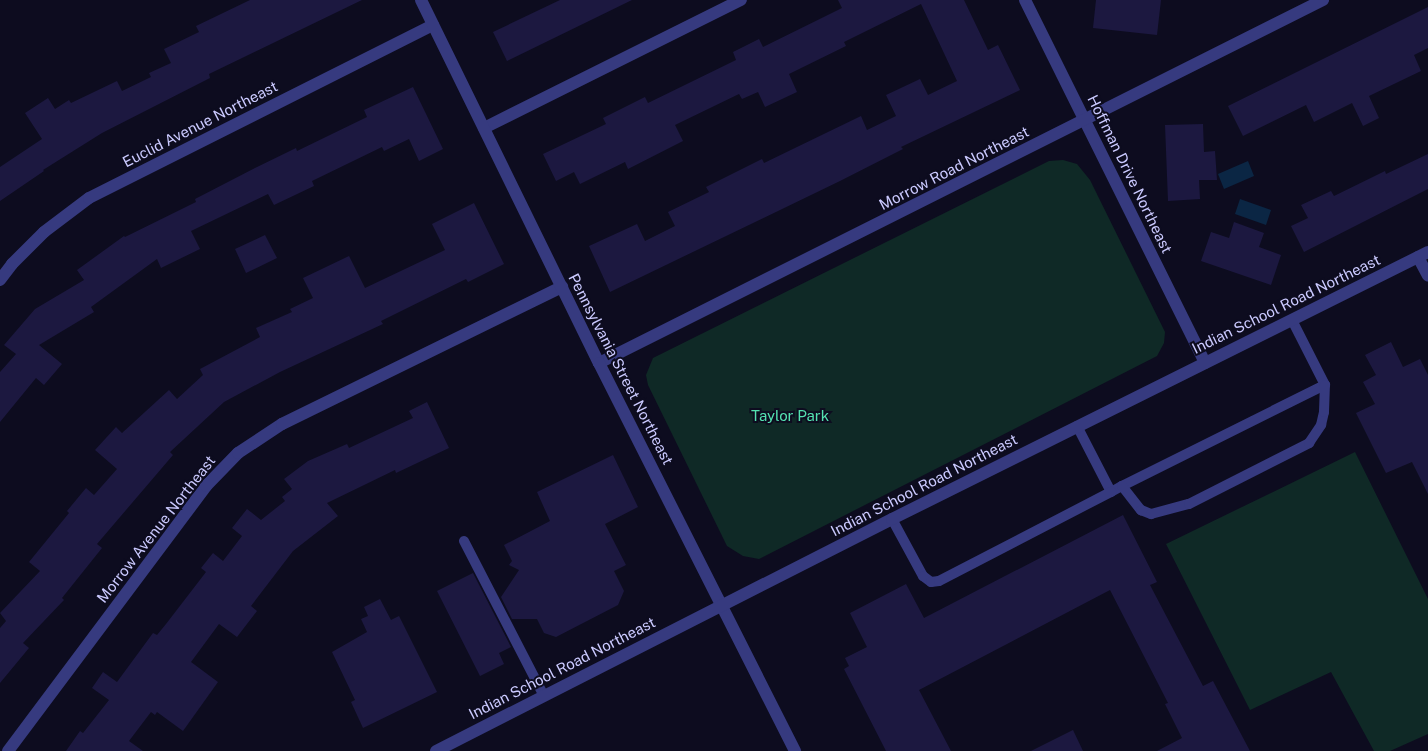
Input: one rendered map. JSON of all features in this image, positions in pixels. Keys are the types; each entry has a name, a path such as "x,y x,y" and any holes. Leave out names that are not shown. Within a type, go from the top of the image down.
{"street":[{"name":"Pennsylvania Street Northeast","path":"421,0 599,363 795,751"},
{"path":"484,128 741,0"},
{"name":"Hoffman Drive Northeast","path":"1025,0 1205,363"},
{"name":"Morrow Road Northeast","path":"599,363 1323,0"},
{"name":"Euclid Avenue Northeast","path":"0,280 12,264 44,232 89,198 433,25"},
{"path":"1423,255 1428,276"},
{"name":"Indian School Road Northeast","path":"436,751 1077,426 1423,255"},
{"name":"Morrow Avenue Northeast","path":"8,751 206,486 238,453 282,424 562,287"}],"lane":[{"path":"1122,486 1142,510 1152,514 1189,504 1309,443 1322,425 1325,385 1292,320"},
{"path":"892,519 923,576 931,582 939,581 1122,486 1325,385"},
{"path":"1077,426 1111,492"},
{"path":"464,541 544,696"}],"green space":[{"name":"Taylor Park","path":"1063,160 1077,164 1090,180 1165,332 1164,343 1157,356 759,559 743,556 727,546 648,385 646,375 653,358 1049,161"},
{"path":"1355,452 1428,599 1428,734 1390,751 1374,751 1331,672 1250,710 1166,544"}],"water":[{"path":"1248,161 1254,176 1224,189 1218,174"},
{"path":"1240,199 1271,210 1266,225 1235,214"}],"building":[{"path":"250,0 362,0 209,74 210,78 102,133 43,170 0,201 0,167 42,139 25,113 48,98 55,109 69,100 71,103 117,81 122,91 151,77 149,73 171,63 164,49 199,32 196,26"},
{"path":"560,0 632,0 507,61 493,32"},
{"path":"838,0 964,0 988,50 998,45 1020,90 901,147 903,149 840,181 610,292 589,246 637,224 645,241 675,226 668,212 709,192 706,187 762,159 764,163 861,116 867,130 896,116 886,95 920,79 928,95 957,81 921,4 844,42 846,46 789,74 797,92 765,107 758,92 742,99 739,94 675,125 683,141 628,169 625,162 580,184 574,172 556,181 543,154 606,124 603,118 645,97 648,103 736,60 733,52 759,39 763,47 842,8"},
{"path":"1096,0 1161,0 1157,35 1093,28"},
{"path":"1428,7 1428,48 1414,55 1421,71 1369,96 1379,118 1363,126 1352,103 1314,122 1306,105 1243,136 1228,106"},
{"path":"413,87 443,149 419,161 409,139 384,151 382,147 312,181 314,186 274,205 268,194 191,231 200,249 161,268 157,259 91,307 94,312 39,345 62,364 44,385 36,378 0,422 0,372 16,354 4,345 35,309 84,280 77,270 124,236 196,202 195,199 255,168 296,148 297,151 367,117 364,110"},
{"path":"1203,124 1204,152 1215,151 1217,180 1199,180 1200,199 1168,201 1165,125"},
{"path":"1428,154 1428,189 1304,252 1291,226 1308,218 1301,205 1331,191 1334,196 1385,171 1386,174"},
{"path":"474,203 504,264 468,282 466,279 381,321 383,324 280,372 224,402 170,452 173,455 97,544 102,548 62,598 64,600 23,643 29,648 0,683 0,628 6,621 0,613 40,571 29,562 69,513 67,511 86,488 94,495 117,469 95,450 116,427 122,433 169,390 177,399 203,375 200,369 260,337 256,328 292,312 290,309 313,298 303,278 349,256 365,288 445,250 432,224"},
{"path":"1234,222 1264,233 1259,247 1281,255 1271,285 1201,261 1211,232 1229,238"},
{"path":"265,235 277,258 246,273 235,249"},
{"path":"1391,342 1403,367 1420,359 1428,375 1428,494 1412,462 1386,473 1356,413 1375,404 1363,382 1376,375 1365,355"},
{"path":"427,402 449,448 396,473 395,470 327,503 338,516 293,551 251,606 257,611 237,637 219,624 191,662 218,682 183,731 157,712 155,715 151,712 129,741 143,751 66,751 80,731 83,733 109,700 92,688 103,672 117,682 153,633 157,635 206,572 201,568 213,553 223,561 242,536 232,528 247,509 261,520 285,501 282,497 292,489 284,479 308,461 347,444 349,448 413,418 409,411"},
{"path":"613,455 638,507 605,524 626,565 614,571 624,591 618,605 556,637 544,633 537,619 512,619 501,597 519,570 509,565 512,561 504,545 550,521 537,492"},
{"path":"1123,515 1157,582 1150,585 1203,686 1213,681 1250,751 1157,751 1182,738 1165,704 1168,703 1110,590 919,690 951,751 886,751 844,669 849,666 845,658 867,647 850,613 906,584 924,618"},
{"path":"473,573 511,647 499,653 504,664 480,676 437,591"},
{"path":"380,599 391,620 399,616 437,692 363,728 351,702 355,700 332,652 367,632 361,619 368,616 364,607"},
{"path":"1073,730 1083,751 1031,751"}]}
